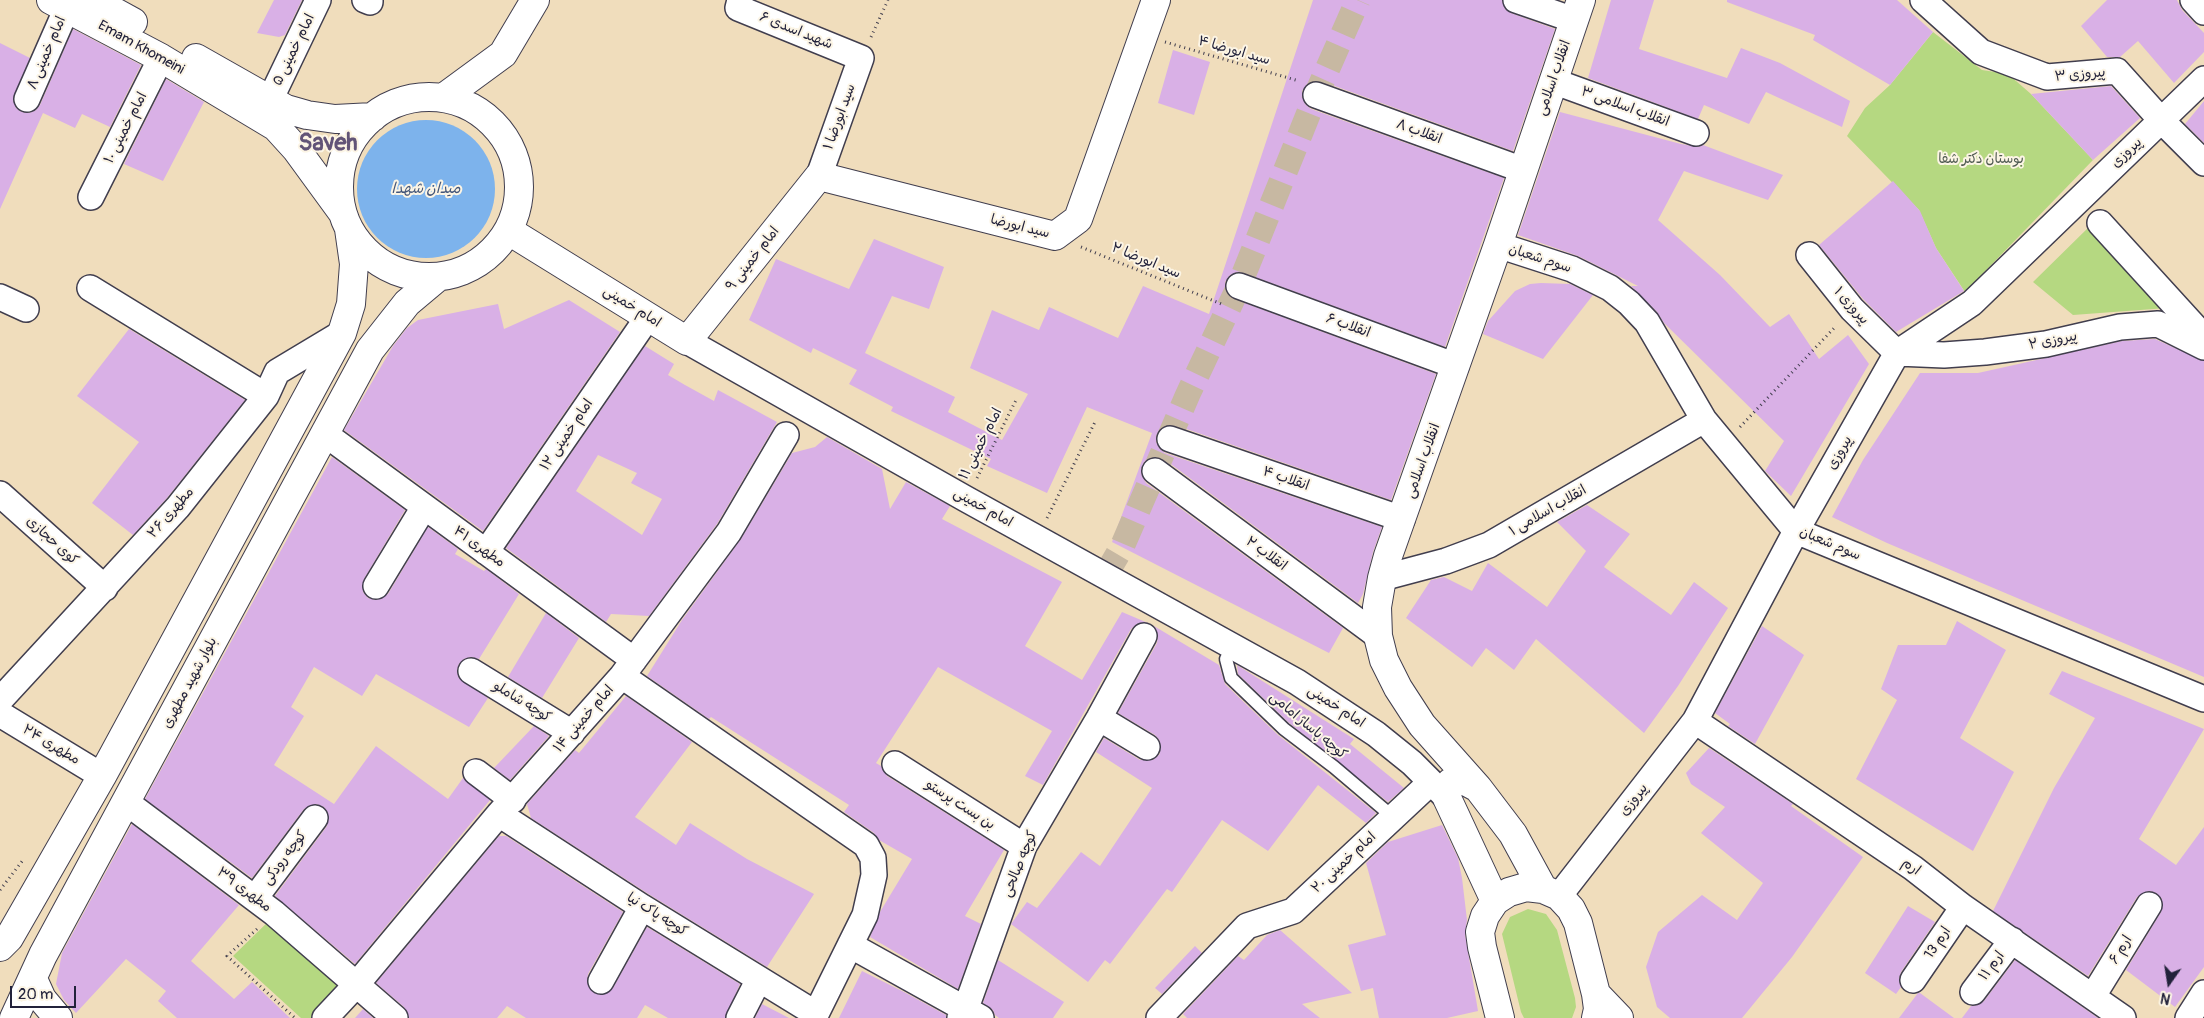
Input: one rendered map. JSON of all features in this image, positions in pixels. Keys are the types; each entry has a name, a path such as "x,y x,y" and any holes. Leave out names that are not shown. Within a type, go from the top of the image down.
{"main road":[{"path":"93,0 286,109 307,115 335,119 373,117"},
{"path":"443,98 502,54 535,0"},
{"name":"سید ابورضا","path":"819,176 1055,236 1078,219 1156,0"},
{"name":"Emam Khomeini","path":"59,4 161,58 276,127 296,149 346,220"},
{"name":"انقلاب اسلامی","path":"1577,10 1498,245 1382,578 1377,607 1378,636 1387,667 1398,688 1422,725 1478,788 1513,834 1551,893 1571,909 1578,923 1596,1006"},
{"path":"0,947 9,938 102,776 342,333 351,304 354,264 339,189 345,154 356,134 373,117 392,105 406,100 428,97 443,98 464,104 483,114 499,130 511,147 518,168 520,190 517,211 509,231 491,254 475,265 457,273 438,277 423,277 393,270 368,253 346,220"},
{"name":"امام خمینی ۹","path":"688,341 819,176"},
{"name":"امام خمینی","path":"509,231 688,341"},
{"name":"بلوار شهید مطهری","path":"14,1018 126,802 370,350 407,303 438,277"},
{"path":"1478,788 1458,780 1451,782 1447,788 1439,790 1495,901"},
{"path":"1500,1018 1482,948 1480,932 1485,916 1495,901 1509,892 1526,887 1551,893"},
{"path":"33,979 42,999 58,1018"},
{"path":"1596,1006 1619,1018"},
{"path":"0,1012 3,1018"}],"street":[{"name":"امام خمینی ۵","path":"270,100 318,0"},
{"path":"365,0 370,2 370,0"},
{"name":"شهید اسدی ۶","path":"740,0 738,8 861,58"},
{"path":"1516,0 1577,10"},
{"name":"پیروزی ۳","path":"1923,0 1981,52 2047,77 2117,71 2161,120"},
{"path":"2193,0 2204,12"},
{"name":"امام خمینی ۸","path":"27,99 59,4"},
{"name":"امام خمینی ۱۰","path":"91,198 161,58"},
{"name":"سید ابورضا ۱","path":"819,176 861,58"},
{"name":"پیروزی","path":"1551,893 1695,720 1796,531 1897,353 1972,303 2204,79"},
{"name":"انقلاب اسلامی ۳","path":"1553,81 1696,132"},
{"name":"انقلاب ۸","path":"1308,88 1523,170"},
{"path":"2161,120 2204,163"},
{"path":"2100,223 2204,337"},
{"name":"سوم شعبان","path":"1498,245 1572,269 1610,288 1629,302 1646,322 1704,420 1796,531 2204,699"},
{"name":"پیروزی ۱","path":"1809,255 1852,309 1897,353"},
{"path":"90,288 266,396"},
{"name":"انقلاب ۶","path":"1234,296 1456,366"},
{"path":"0,297 26,309"},
{"name":"امام خمینی ۱۲","path":"486,552 648,317"},
{"name":"پیروزی ۲","path":"1897,353 1944,355 1985,352 2046,344 2120,327 2158,324 2204,347"},
{"name":"مطهری ۲۶","path":"0,701 178,507 266,396 277,372 342,333"},
{"name":"امام خمینی","path":"688,341 1037,539 1233,646 1337,706 1405,757 1439,790"},
{"name":"انقلاب اسلامی ۱","path":"1382,578 1446,561 1489,545 1704,420"},
{"name":"مطهری ۴۱","path":"325,434 486,552 628,668 866,844 873,858 874,875 865,915 815,1016"},
{"name":"امام خمینی ۱۴","path":"325,1018 356,985 506,807 628,668 729,532 786,435"},
{"name":"انقلاب ۴","path":"1170,439 1402,519"},
{"name":"انقلاب ۲","path":"1155,471 1378,636"},
{"name":"کوی حجازی","path":"0,494 105,588"},
{"path":"376,586 424,507"},
{"name":"کوچه صالحی","path":"969,1015 1024,846 1099,718 1144,636"},
{"name":"کوچه شاملو","path":"471,671 572,733"},
{"name":"مطهری ۲۴","path":"0,701 102,776"},
{"path":"1099,718 1147,747"},
{"name":"ارم","path":"1695,720 1913,868 1963,907 2123,1018"},
{"name":"بن بست پرستو","path":"896,764 1024,846"},
{"name":"کوچه پاک نیا","path":"476,772 506,807 642,907 815,1016"},
{"name":"امام خمینی ۲۰","path":"1159,1018 1247,926 1292,911 1394,818 1439,790"},
{"name":"مطهری ۳۹","path":"126,802 274,913 395,1018"},
{"name":"کوچه رودکی","path":"255,898 315,818"},
{"name":"ارم ۶","path":"2092,996 2149,905"},
{"path":"601,981 642,907"},
{"name":"ارم 13","path":"1913,980 1963,907"},
{"name":"ارم ۱۱","path":"1973,992 2012,940"},
{"path":"852,942 969,1015"},
{"path":"738,1018 759,979"},
{"path":"2188,1018 2204,993"}],"lane":[{"name":"کوچه پاساژ امامی","path":"1233,646 1226,659 1231,678 1284,729 1334,767 1394,818"}],"path":[{"path":"861,58 888,0"},
{"name":"سید ابورضا ۴","path":"1143,36 1308,88"},
{"name":"سید ابورضا ۲","path":"1055,236 1234,296"},
{"path":"1725,444 1852,309"},
{"name":"امام خمینی ۱۱","path":"966,499 1017,398"},
{"path":"1037,539 1096,420"},
{"path":"274,913 227,956 295,1018"}],"green space":[{"name":"بوستان دکتر شفا","path":"1933,32 1982,70 2008,74 2031,94 2093,160 1965,292 1936,248 1919,210 1847,136 1865,108 1890,85"},
{"path":"2091,225 2167,308 2073,315 2033,282"},
{"path":"1528,909 1546,914 1557,930 1575,998 1576,1007 1572,1018 1524,1018 1521,1012 1502,934 1510,917"},
{"path":"273,917 352,985 320,1018 301,1018 233,956"}],"water":[{"name":"میدان شهدا","path":"426,120 452,125 475,140 490,163 495,189 490,215 475,238 452,253 426,258 400,253 377,238 362,215 357,189 362,163 377,140 400,125"}],"building":[{"path":"274,0 302,0 285,35 279,37 257,33"},
{"path":"1313,0 1502,0 1505,9 1511,13 1555,29 1513,151 1321,81 1307,84 1302,91 1305,104 1311,109 1504,178 1445,347 1244,273 1237,272 1230,275 1225,282 1228,295 1234,299 1436,374 1391,500 1175,425 1167,425 1157,434 1156,442 1165,453 1382,527 1373,552 1363,594 1358,603 1164,459 1150,458 1144,462 1141,469 1146,483 1343,628 1329,653 1112,542 1152,433 1087,407 1047,493 987,466 991,459 891,411 893,407 849,384 857,370 813,348 811,353 749,320 776,259 849,289 874,239 944,267 929,309 892,296 865,353 955,397 948,412 1002,440 1028,394 970,368 992,310 1039,330 1049,307 1118,338 1143,286 1209,314"},
{"path":"1611,0 1654,0 1639,49 1727,78 1741,48 1780,63 1850,101 1842,127 1766,92 1749,124 1704,105 1698,119 1588,78"},
{"path":"1727,0 1897,0 1933,32 1890,85 1813,40 1815,35 1727,2"},
{"path":"2107,0 2177,0 2182,10 2204,33 2204,52 2174,83 2138,41 2120,57 2107,57 2081,26"},
{"path":"73,29 141,65 110,127 82,114 75,128 43,113 0,209 0,43 30,58 13,100 16,108 22,112 29,113 36,110 40,105"},
{"path":"1173,50 1210,62 1194,115 1158,103"},
{"path":"166,79 204,102 163,181 124,164"},
{"path":"2111,86 2140,118 2093,160 2031,94"},
{"path":"2204,101 2204,143 2185,124"},
{"path":"1560,112 1681,144 1698,147 1703,145 1783,175 1768,200 1684,171 1658,220 1720,275 1770,327 1789,314 1819,359 1848,335 1869,364 1791,496 1765,471 1784,441 1664,323 1657,312 1631,286 1638,286 1578,256 1518,235"},
{"path":"1893,181 1920,211 1936,248 1964,291 1896,332 1863,299 1819,245"},
{"path":"1530,284 1570,284 1593,295 1543,359 1483,334 1488,321 1515,291"},
{"path":"569,300 620,332 483,531 344,430 393,346 407,328 418,320 498,304 504,329"},
{"path":"129,329 245,400 167,498 133,535 92,503 139,442 77,396"},
{"path":"2155,339 2204,361 2204,677 1887,543 1832,517 1863,460 1920,373 1978,373 2122,341"},
{"path":"645,346 674,364 668,375 685,385 714,401 718,390 777,422 717,524 649,616 611,614 606,622 506,548","holes":["598,455 637,473 631,483 662,499 642,535 576,491"]},
{"path":"827,437 882,469 890,509 906,482 950,506 942,519 1062,582 1025,646 1082,680 1122,612 1148,623 1137,624 1131,629 1043,785 1025,776 1052,731 938,667 876,763 881,766 887,776 1004,850 965,916 981,924 958,989 870,937 880,912 912,859 879,840 874,833 844,812 849,805 711,717 709,719 647,676 682,620 741,539 792,453 815,447"},
{"path":"332,457 405,510 364,579 363,592 368,598 376,600 388,594 428,527 458,549 455,554 484,571 486,569 519,594 479,659 471,657 464,659 459,664 457,671 459,678 488,698 469,727 376,674 362,696 314,667 291,707 304,716 274,765 334,804 376,746 448,799 463,778 490,800 355,964 275,896 327,826 328,813 324,807 316,804 304,809 252,878 145,799"},
{"path":"1587,505 1630,534 1604,567 1671,615 1694,582 1728,608 1678,686 1644,733 1536,639 1514,670 1486,648 1472,667 1406,618 1431,580 1444,577 1472,591 1488,563 1547,607 1586,551 1557,522"},
{"path":"546,613 579,638 542,698 508,677"},
{"path":"1957,621 2006,650 1960,738 2014,772 1973,851 1856,779 1897,700 1881,689 1898,645 1946,645"},
{"path":"1154,626 1219,665 1225,684 1278,735 1376,813 1366,823 1318,785 1268,851 1222,820 1172,892 1167,889 1110,964 1105,960 1088,982 1011,924 1027,902 1037,908 1081,852 1100,866 1152,788 1096,752 1104,738 1140,760 1153,760 1160,754 1160,741 1155,735 1118,713 1157,643 1158,635"},
{"path":"1762,626 1804,655 1755,744 1728,726 1730,724 1715,713"},
{"path":"1237,665 1354,739 1350,744 1404,788 1388,802 1289,723 1238,674"},
{"path":"2062,671 2204,729 2139,839 2176,865 2204,827 2204,967 2175,1007 2126,970 2161,912 2162,899 2156,893 2149,891 2137,897 2088,976 1993,911 2054,788 2095,718 2049,694"},
{"path":"626,696 692,742 635,817 676,845 690,823 747,859 814,894 767,967 650,895 531,818 527,804 575,750 579,753"},
{"path":"534,726 549,736 510,780 494,768"},
{"path":"1709,748 1793,804 1791,806 1863,857 1792,957 1742,1018 1670,1018 1657,1007 1646,967 1658,932 1702,895 1737,920 1763,883 1701,833 1725,807 1691,784 1686,773"},
{"path":"132,824 239,905 191,961 234,999 252,982 290,1018 177,1018 158,1001 166,991 126,959 76,1013 64,1000 56,984 62,953"},
{"path":"1442,825 1458,858 1462,878 1467,920 1465,934 1478,1011 1447,1018 1379,1018 1373,988 1361,991 1348,945 1386,935 1366,863 1388,842"},
{"path":"499,836 506,836 623,912 588,974 587,982 594,993 602,995 613,988 647,927 740,984 725,1018 668,1018 645,1005 637,1018 526,1018 507,1006 497,1018 409,1018 404,1007 376,983"},
{"path":"1908,906 1935,922 1901,972 1899,979 1901,987 1896,994 1865,973"},
{"path":"1280,930 1352,993 1302,1004 1320,1018 1187,1018 1183,1014 1238,956 1244,960 1267,935"},
{"path":"1195,946 1202,953 1162,994 1155,988"},
{"path":"998,960 1064,1002 1053,1018 999,1018 993,1010 983,1003"},
{"path":"2015,960 2098,1018 1962,1018 1971,1006 1978,1005 1984,1001"},
{"path":"862,971 946,1015 946,1018 839,1018"},
{"path":"1918,993 1920,993 1954,1018 1899,1018"},
{"path":"762,1004 789,1018 755,1018"},
{"path":"363,1009 373,1018 355,1018"}],"tunnel":[{"path":"1105,576 1122,547 1188,394 1239,286 1316,95 1358,0"}],"district":[{"name":"Saveh","path":"328,144"}]}
